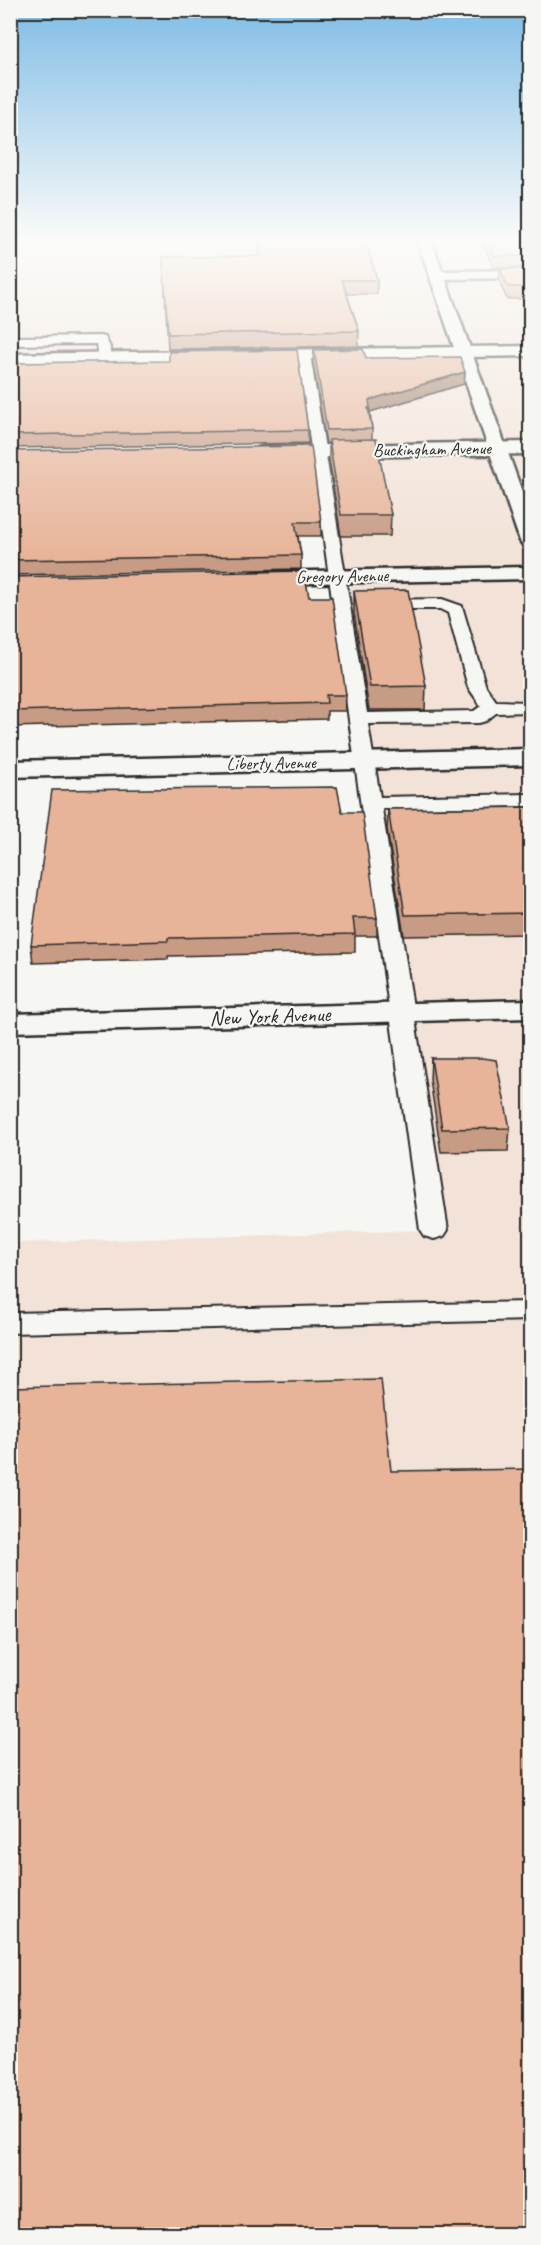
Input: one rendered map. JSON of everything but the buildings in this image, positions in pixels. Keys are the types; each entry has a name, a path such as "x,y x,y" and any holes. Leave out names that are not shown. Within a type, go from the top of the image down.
{"street":[{"path":"461,347 531,541"},
{"path":"10,359 531,351"},
{"name":"Buckingham Avenue","path":"247,452 531,448"},
{"name":"Gregory Avenue","path":"244,578 531,573"},
{"name":"Liberty Avenue","path":"10,769 531,757"},
{"name":"New York Avenue","path":"10,1023 531,1009"}],"lane":[{"path":"104,347 104,357"},
{"path":"304,354 434,1230"},
{"path":"341,606 442,604 456,610 477,687 491,707"},
{"path":"358,719 479,717 491,707 531,707"},
{"path":"371,803 531,800"},
{"path":"10,1323 531,1311"}],"shaded area":[{"path":"11,347 530,347 530,2234 11,2234 10,1243 433,1230 304,355 11,359"}]}
